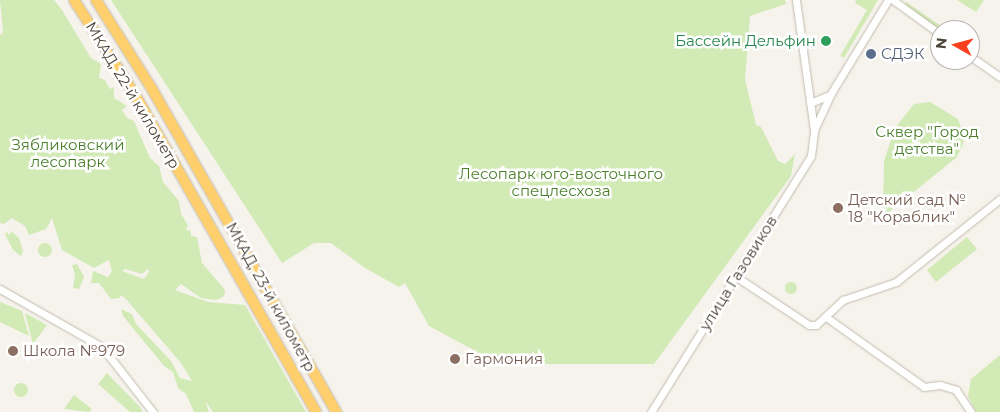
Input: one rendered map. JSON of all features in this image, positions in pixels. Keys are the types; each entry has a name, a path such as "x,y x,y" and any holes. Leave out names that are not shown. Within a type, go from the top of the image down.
{"highway":[{"name":"МКАД, 22-й километр","path":"74,0 190,191"},
{"name":"МКАД, 22-й километр","path":"96,0 206,182"},
{"name":"МКАД, 23-й километр","path":"206,182 336,412"},
{"name":"МКАД, 23-й километр","path":"190,191 316,412"}],"street":[{"path":"796,0 814,130"},
{"path":"814,130 830,95 888,0"},
{"path":"893,0 930,27"},
{"path":"980,63 1000,77"},
{"path":"810,103 830,95"},
{"name":"улица Газовиков","path":"651,412 735,276 804,172 811,156 814,130"},
{"path":"735,276 809,325 822,324 826,317 843,300 896,282 1000,199"},
{"path":"0,290 102,347 153,412"},
{"path":"826,317 924,387 940,384 956,390 971,412"}],"green space":[{"name":"Зябликовский лесопарк","path":"0,0 54,0 62,10 91,58 101,64 99,78 105,80 110,89 114,87 114,98 127,106 122,110 127,118 134,121 150,158 159,166 163,182 179,201 181,214 188,225 186,230 191,231 191,236 197,237 202,263 225,290 224,296 217,300 201,298 181,284 175,290 208,302 245,305 306,412 213,412 205,401 209,412 194,412 186,394 178,388 173,372 164,366 123,316 121,309 132,314 136,324 171,361 180,378 192,381 181,363 125,298 120,295 120,298 111,299 99,283 91,283 93,271 108,277 112,271 109,260 94,268 62,250 52,218 46,229 29,235 25,226 12,218 4,224 0,223 0,35 3,32","holes":["125,269 142,274 148,269 149,272 144,279 122,271"]},
{"name":"Лесопарк юго-восточного спецлесхоза","path":"111,0 785,0 786,4 750,16 745,79 756,125 761,127 778,161 785,164 795,154 791,176 654,364 500,364 429,326 405,283 399,287 365,268 331,243 314,243 282,263"},
{"path":"856,0 878,0 844,58 840,56 867,10 855,3"},
{"path":"957,0 984,0 976,12"},
{"path":"906,2 932,20 930,20 930,24 903,7"},
{"name":"Сквер \"Город детства\"","path":"930,102 958,119 964,136 963,144 957,157 883,217 884,161 895,128 914,104"},
{"path":"11,231 19,238 23,251 21,256 13,250 5,234 7,232 10,236"},
{"path":"967,237 977,249 936,282 927,270"},
{"path":"45,243 50,245 52,250 50,255 45,257 40,255 38,250 40,245"},
{"path":"77,264 84,277 79,289 73,288 75,275 72,265"},
{"path":"789,282 793,282 797,288 793,294 789,294 785,290 785,286"},
{"path":"0,302 22,311 29,336 0,322"},
{"path":"25,313 47,325 33,344"},
{"path":"1000,355 1000,412 976,412 968,396 971,379"},
{"path":"107,373 143,412 130,412 98,384"},
{"path":"18,383 24,383 28,390 24,397 18,397 14,393 14,387"},
{"path":"74,395 92,409 89,412 64,409"}],"place":[{"name":"Бассейн Дельфин","path":"826,41"},
{"name":"СДЭК","path":"871,54"},
{"name":"Детский сад № 18 \"Кораблик\"","path":"838,208"},
{"name":"Школа №979","path":"13,351"},
{"name":"Гармония","path":"455,359"}]}
